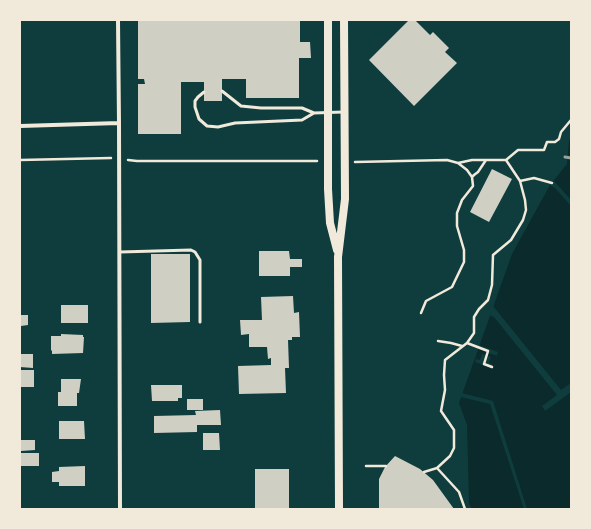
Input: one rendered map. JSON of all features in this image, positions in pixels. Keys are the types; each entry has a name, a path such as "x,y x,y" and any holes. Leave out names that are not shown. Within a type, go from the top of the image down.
{"main road":[{"path":"328,20 328,189 330,223 338,257"},
{"path":"339,509 338,257 345,199 344,20"}],"street":[{"path":"118,20 120,509"},
{"path":"20,126 119,123"}],"lane":[{"path":"222,91 237,103 245,107 302,108 314,113 344,112"},
{"path":"204,92 200,94 195,101 196,113 203,124 212,127 235,123 302,120 314,113"},
{"path":"120,252 191,250 195,252 200,260 200,322"}],"path":[{"path":"458,163 472,160 506,160 518,150 544,150 547,142 555,142 559,139 561,132 571,120"},
{"path":"20,160 108,158"},
{"path":"131,160 323,162"},
{"path":"365,162 447,160 458,163 467,170 472,177 473,186 462,200 457,213 457,226 464,250 464,262 452,287 426,301 421,313"},
{"path":"472,177 478,172 486,160"},
{"path":"424,472 437,468 450,456 454,448 454,430 441,411 445,390 445,360 467,343 474,333 474,317 479,309 488,300 493,274 493,255 511,240 523,220 526,210 526,200 520,181 506,160"},
{"path":"520,181 534,178 552,183"},
{"path":"438,341 462,346"},
{"path":"467,343 488,350 484,364 492,367"},
{"path":"366,466 386,466"},
{"path":"437,468 459,492 465,509"}],"water":[{"path":"571,138 571,509 472,509 469,503 467,425 459,403 512,254 550,185 567,164 569,141"}],"pier":[{"path":"554,181 571,200 571,206 555,188 550,185"},
{"path":"493,306 561,390 571,383 571,392 545,411 542,406 557,395 494,317 489,315"},
{"path":"479,345 498,352 497,356 489,353 488,356 491,357 489,363 492,364 491,368 475,362 476,359 480,360 482,354 485,355 487,351 479,348"},
{"path":"462,393 493,401 527,509 524,509 490,404 461,397"}],"building":[{"path":"138,20 300,20 300,42 310,42 311,58 299,58 299,98 246,98 246,79 222,79 222,101 204,101 204,82 181,82 181,134 138,134 138,84 145,84 144,79 138,79"},
{"path":"409,20 415,20 430,35 433,32 449,48 445,52 457,63 414,106 369,60"},
{"path":"492,169 512,179 489,222 470,212"},
{"path":"259,251 289,251 290,259 302,259 302,267 290,267 290,276 259,276"},
{"path":"151,254 190,254 190,322 151,323"},
{"path":"293,296 294,313 299,312 300,337 292,337 292,340 288,340 289,368 285,368 286,393 239,394 238,366 271,365 271,358 268,359 267,347 249,347 249,334 241,335 240,320 262,320 261,297"},
{"path":"61,305 88,305 88,323 61,323"},
{"path":"20,315 28,315 28,325 21,326"},
{"path":"61,334 83,335 83,353 52,354 51,336 61,336"},
{"path":"20,354 33,354 33,368 20,367"},
{"path":"20,370 34,370 34,387 20,387"},
{"path":"61,379 81,379 79,393 77,393 77,406 58,406 58,392 61,392"},
{"path":"151,385 182,385 182,398 178,398 178,401 152,401"},
{"path":"187,399 203,399 203,410 187,410"},
{"path":"220,410 221,425 197,425 197,432 154,433 154,416 196,415 195,411"},
{"path":"59,421 84,421 85,439 59,439"},
{"path":"203,433 219,433 220,450 203,450"},
{"path":"20,440 35,440 35,450 21,451"},
{"path":"20,453 39,453 39,466 21,466"},
{"path":"395,456 420,469 433,480 454,509 379,509 379,479 385,467"},
{"path":"85,466 85,486 59,486 59,482 52,482 52,472 59,471 59,467"},
{"path":"255,469 289,469 289,509 255,509"}],"railway":[{"path":"565,157 571,158"}]}
